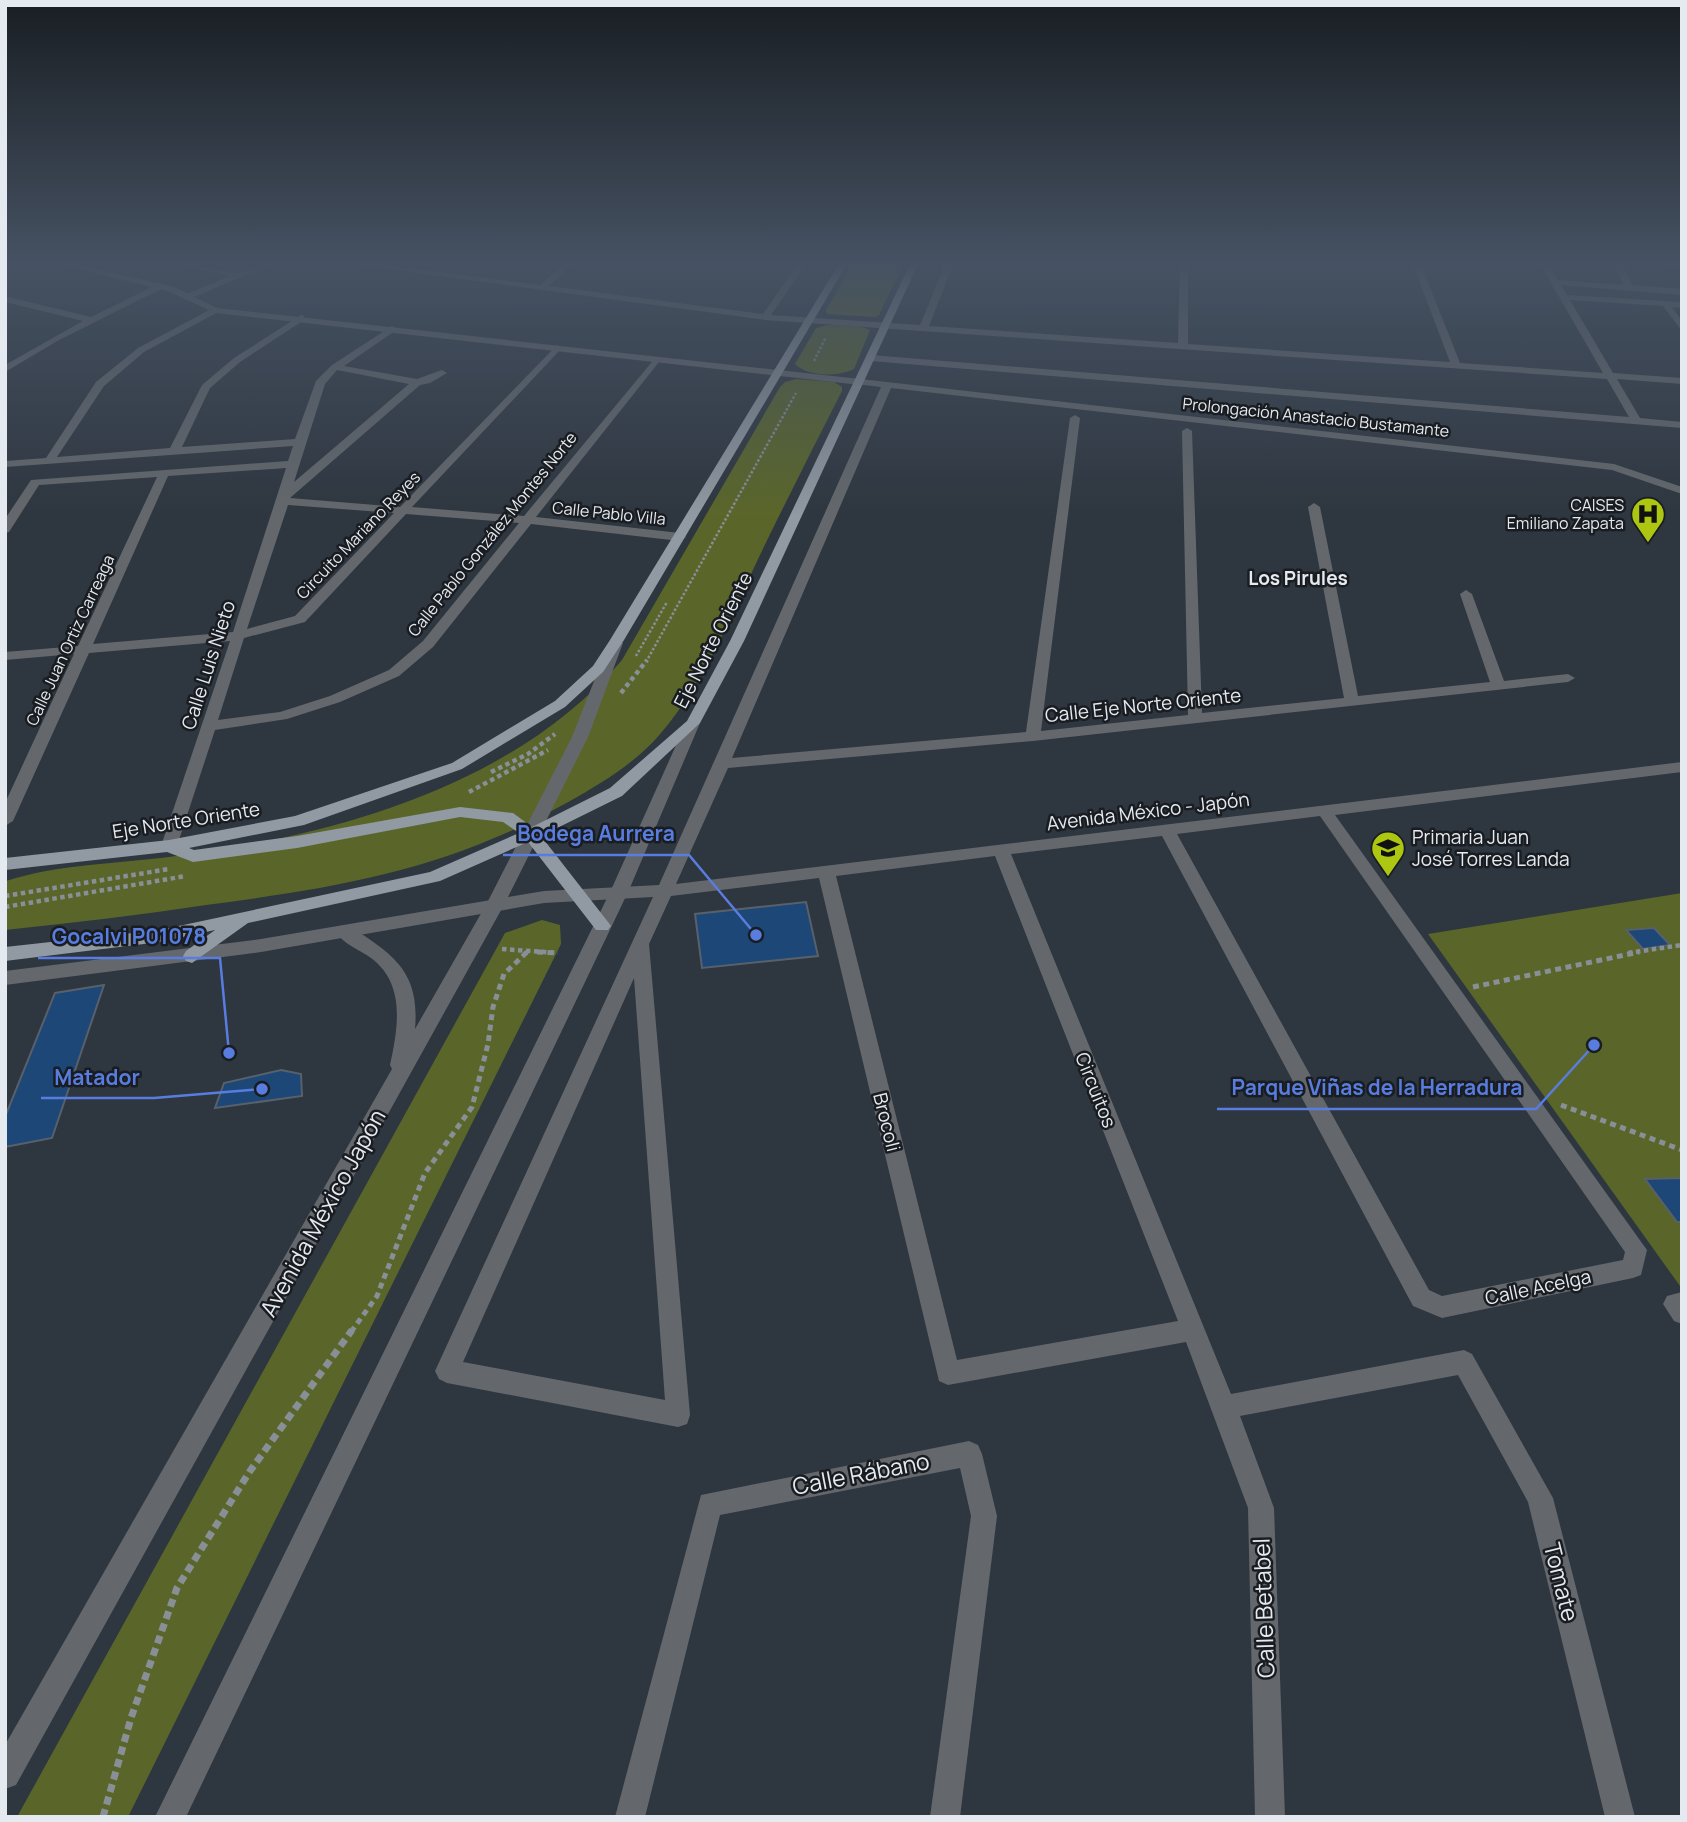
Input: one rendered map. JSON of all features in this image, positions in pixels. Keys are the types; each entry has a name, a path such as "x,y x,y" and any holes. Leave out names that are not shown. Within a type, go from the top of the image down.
{"main road":[{"name":"Eje Norte Oriente","path":"5,864 169,846 298,821 457,766 560,704 598,669 617,640 794,347"},
{"name":"Eje Norte Oriente","path":"5,954 160,936 435,877 616,792 693,723 737,641 876,347"},
{"path":"169,846 193,856 297,842 460,812 507,817 531,834 602,926"},
{"path":"192,957 245,918"}],"street":[{"path":"5,369 41,347"},
{"path":"49,461 100,384 147,347"},
{"path":"174,452 206,387 237,359 256,347"},
{"name":"Calle Luis Nieto","path":"169,846 320,383 335,367 365,347"},
{"name":"Prolongación Anastacio Bustamante","path":"549,347 1614,467 1682,491"},
{"path":"1210,347 1682,381"},
{"path":"1449,347 1456,365"},
{"path":"1593,347 1636,420"},
{"name":"Circuito Mariano Reyes","path":"5,656 238,636 300,619 557,348"},
{"path":"871,358 1682,425"},
{"name":"Calle Pablo González Montes Norte","path":"208,726 282,716 335,699 394,673 428,644 656,360"},
{"path":"335,367 417,382 426,382 442,373"},
{"path":"284,498 417,382"},
{"path":"641,945 678,1415 447,1371 641,945 666,891 887,385"},
{"path":"1033,736 1075,418"},
{"path":"1187,431 1195,719"},
{"path":"5,464 299,442"},
{"path":"5,529 35,482 293,464"},
{"name":"Calle Juan Ortiz Carreaga","path":"5,821 86,649 164,473"},
{"name":"Calle Pablo Villa","path":"284,498 680,537"},
{"path":"1314,507 1352,702"},
{"path":"1465,594 1498,685"},
{"name":"Avenida México Japón","path":"5,1774 496,903 588,716 617,640"},
{"name":"Calle Eje Norte Oriente","path":"722,765 1033,736 1568,678"},
{"path":"170,1817 620,890 693,723"},
{"name":"Avenida México - Japón","path":"5,978 192,957 345,932 496,903 578,892 666,891 1682,767"},
{"name":"Calle Acelga","path":"1167,830 1421,1298 1442,1307 1633,1268 1636,1250 1324,811"},
{"name":"Circuitos","path":"1000,850 1191,1330"},
{"name":"Brocoli","path":"826,872 948,1373 1191,1330"},
{"path":"345,932 387,961 403,987 408,1027 395,1084"},
{"path":"1682,1303 1675,1304 1682,1313"},
{"name":"Calle Betabel","path":"1191,1330 1224,1406 1261,1508 1270,1817"},
{"name":"Tomate","path":"1224,1406 1464,1362 1540,1498 1620,1817"},
{"name":"Calle Rábano","path":"630,1817 710,1503 969,1454 984,1516 945,1817"}],"path":[{"path":"620,695 641,670 805,377"},
{"path":"632,662 667,602"},
{"path":"491,772 528,754 588,716"},
{"path":"467,793 546,751 588,716"},
{"path":"5,896 169,869"},
{"path":"5,907 144,886 197,874"},
{"path":"1467,989 1611,956 1682,945"},
{"path":"502,949 558,953"},
{"path":"103,1817 131,1718 177,1588 250,1471 377,1296 425,1172 472,1107 488,1044 493,1007 504,974 528,951"},
{"path":"1524,1092 1682,1150"}],"green space":[{"path":"805,347 863,347 854,369 847,372 815,373 795,364"},
{"path":"796,379 834,382 842,387 842,391 704,671 691,693 652,744 618,771 525,825 480,844 393,872 303,891 5,930 6,881 67,868 230,848 354,820 415,799 473,773 528,742 578,704 622,660 780,387 785,382"},
{"path":"1682,893 1682,1286 1680,1286 1428,934"},
{"path":"542,920 560,925 561,944 128,1817 17,1817 505,933"}],"building":[{"path":"806,902 818,956 702,968 695,914"},
{"path":"1654,928 1670,945 1643,949 1626,930"},
{"path":"104,985 52,1138 5,1147 5,1117 55,993"},
{"path":"281,1070 301,1074 302,1096 215,1108 224,1083"},
{"path":"1682,1178 1682,1222 1677,1222 1645,1179"}],"place":[{"name":"CAISES Emiliano Zapata","path":"1648,544"},
{"name":"Primaria Juan José Torres Landa","path":"1388,878"},
{"name":"Bodega Aurrera","path":"756,935"},
{"name":"Parque Viñas de la Herradura","path":"1594,1045"},
{"name":"Gocalvi P01078","path":"229,1053"},
{"name":"Matador","path":"262,1089"}],"district":[{"name":"Los Pirules","path":"1298,578"}]}
